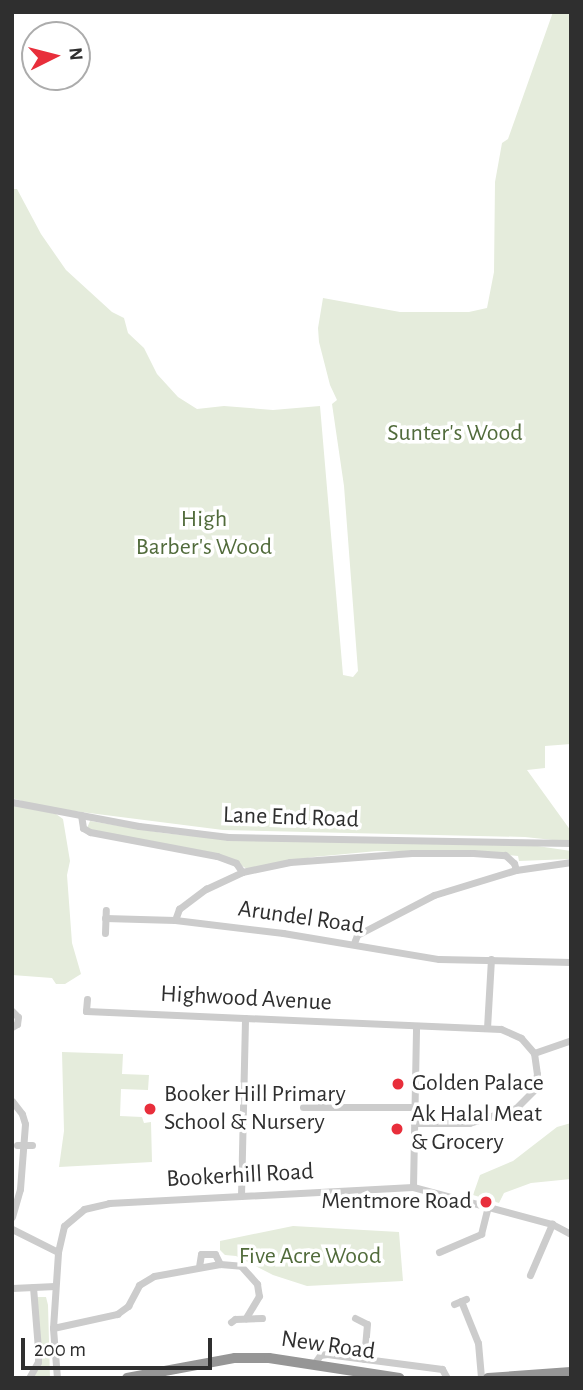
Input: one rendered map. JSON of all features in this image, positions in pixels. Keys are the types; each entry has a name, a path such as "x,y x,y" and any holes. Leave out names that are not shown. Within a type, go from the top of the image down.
{"highway":[{"name":"New Road","path":"127,1378 235,1358 269,1358 314,1364 357,1374 399,1378"},
{"path":"488,1378 571,1372"}],"street":[{"name":"Lane End Road","path":"12,802 228,837 571,843"},
{"path":"81,815 83,828 90,832 217,856 236,863 242,872"},
{"path":"175,920 179,909 206,889 242,872 290,862 412,853 505,855 514,863 516,870"},
{"path":"354,943 357,935 434,895 516,870 571,862"},
{"name":"Arundel Road","path":"105,933 106,914 354,943 439,959 571,962"},
{"path":"487,1028 491,959"},
{"name":"Highwood Avenue","path":"86,999 86,1011 502,1029 521,1038 534,1054"},
{"path":"12,1011 18,1017 17,1024 12,1027"},
{"path":"241,1196 245,1018"},
{"path":"414,1187 416,1026"},
{"path":"414,1123 469,1123 516,1108 533,1091 537,1074 534,1054 571,1040"},
{"path":"12,1101 22,1114 24,1145 20,1189 12,1217"},
{"path":"303,1107 413,1107"},
{"name":"Bookerhill Road","path":"57,1378 53,1328 58,1252 64,1226 84,1209 109,1203 414,1187 552,1224 571,1234"},
{"path":"439,1252 481,1234 488,1206"},
{"path":"530,1275 552,1224"},
{"path":"12,1229 58,1252"},
{"path":"199,1266 201,1254 215,1254 219,1264"},
{"path":"53,1328 117,1314 128,1306 139,1285 147,1280 199,1266 219,1264 241,1266 257,1284 259,1296 246,1318"},
{"path":"12,1288 55,1286"},
{"path":"29,1378 38,1362 33,1287"},
{"path":"460,1301 478,1343 481,1378"},
{"path":"231,1322 262,1318"},
{"path":"355,1318 367,1324 364,1359"},
{"path":"314,1364 320,1355 364,1359 442,1369 447,1378"}],"green space":[{"path":"553,12 571,12 571,744 545,746 545,768 527,770 571,831 571,842 525,837 223,830 42,807 12,798 12,189 17,189 41,234 66,270 112,312 124,318 128,333 144,348 157,374 178,397 197,409 224,406 273,410 320,406 343,675 353,677 358,671 344,486 332,404 337,400 330,385 319,342 318,328 323,298 400,312 469,312 487,308 494,272 495,182 502,143 508,139"},
{"path":"12,804 56,814 63,819 70,861 67,875 72,943 81,974 65,984 56,984 52,978 12,975"},
{"path":"90,821 163,833 233,840 517,843 571,851 571,859 519,861 518,856 488,853 377,851 313,857 247,869 239,864 87,828"},
{"path":"62,1052 123,1054 122,1074 149,1075 148,1090 121,1089 120,1116 142,1117 144,1123 151,1122 152,1162 59,1167 64,1131"},
{"path":"571,1123 571,1179 531,1183 504,1193 499,1203 473,1195 480,1175 513,1161 557,1127"},
{"name":"Five Acre Wood","path":"293,1226 399,1232 403,1281 307,1286 273,1275 236,1256 225,1255 220,1250 220,1241"},
{"path":"37,1297 46,1297 48,1305 50,1378 34,1378 39,1365"}],"place":[{"name":"Golden Palace","path":"398,1084"},
{"name":"Booker Hill Primary School & Nursery","path":"150,1109"},
{"name":"Ak Halal Meat & Grocery","path":"397,1129"},
{"name":"Mentmore Road","path":"486,1202"}],"park label":[{"name":"Sunter's Wood","path":"455,434"},
{"name":"High Barber's Wood","path":"204,534"}]}
